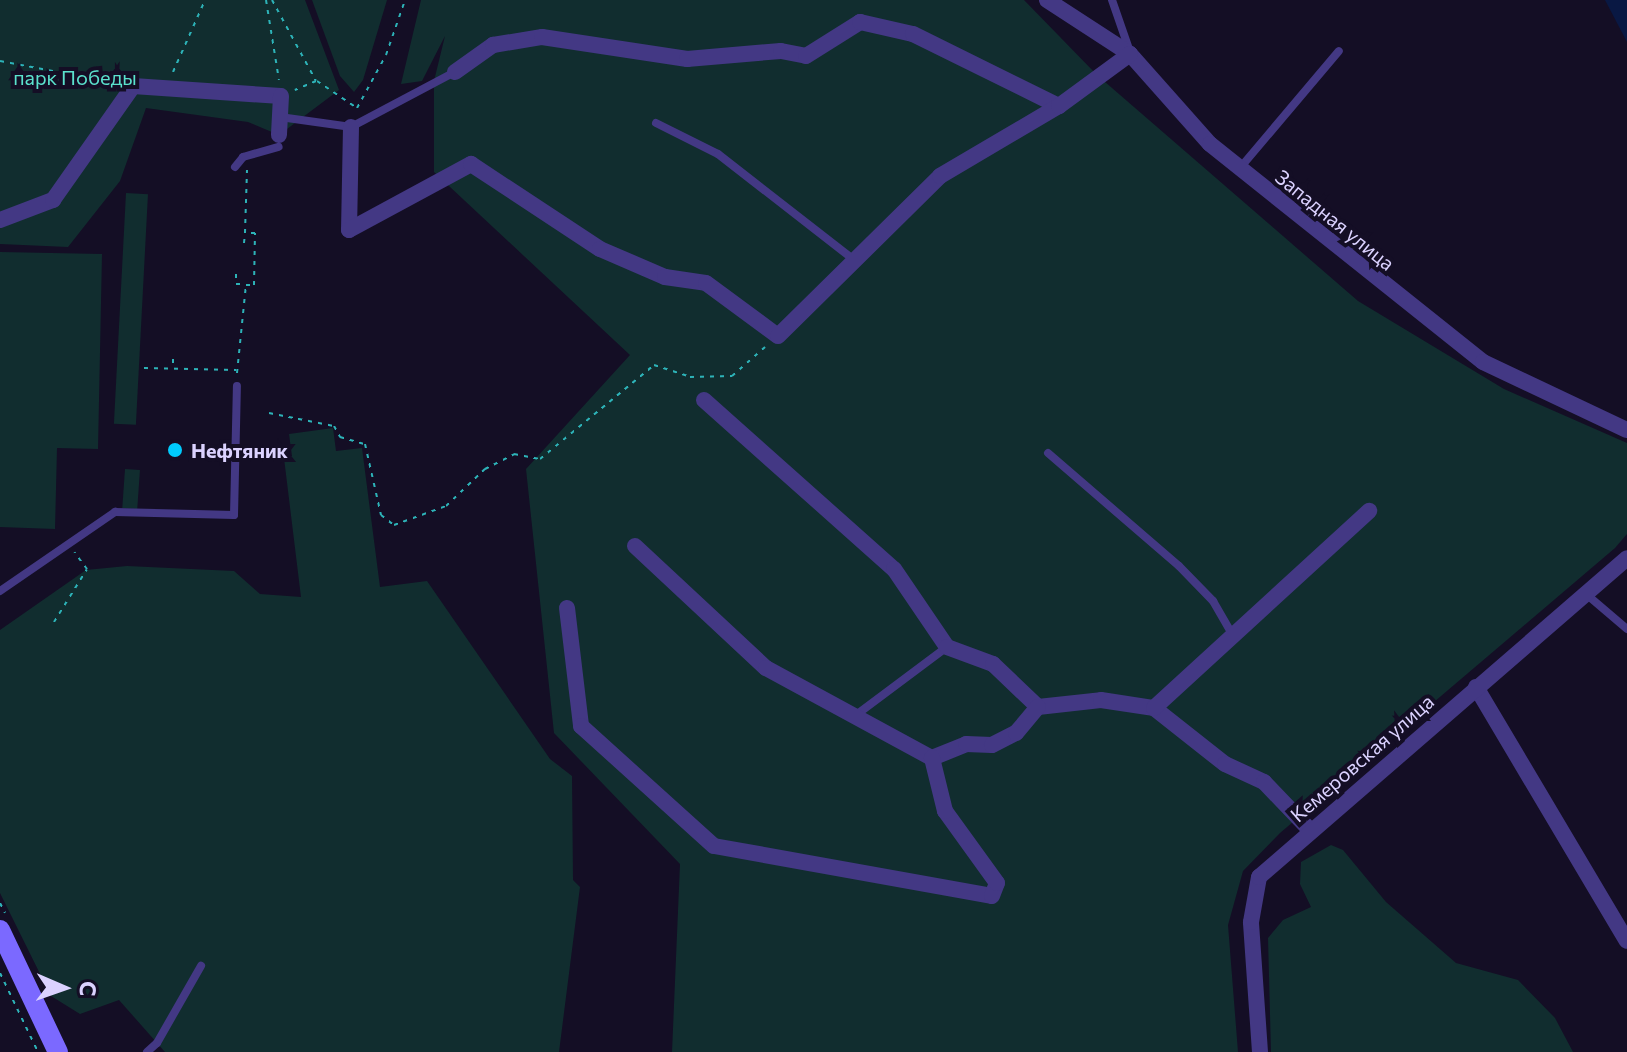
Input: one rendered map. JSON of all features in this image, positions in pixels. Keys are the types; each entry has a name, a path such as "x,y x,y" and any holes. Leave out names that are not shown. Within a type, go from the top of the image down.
{"main road":[{"path":"0,930 58,1052"}],"street":[{"name":"Западная улица","path":"1047,0 1130,54 1210,144 1483,362 1627,430"},
{"path":"455,72 493,45 542,37 687,59 781,51 806,56 860,22 913,34 1059,106"},
{"path":"351,127 349,230 471,164 600,249 665,277 706,283 778,336 940,176 1059,106 1130,54"},
{"path":"0,220 53,200 133,86 281,96 279,141"},
{"path":"704,400 894,569 947,647 993,664 1038,707"},
{"path":"1154,708 1369,511"},
{"path":"567,608 581,726 714,846 992,896 997,883 945,811 932,758 766,668 635,546"},
{"name":"Кемеровская улица","path":"1260,1052 1251,922 1259,877 1309,829 1627,558"},
{"path":"1476,687 1627,941"},
{"path":"932,758 966,744 992,745 1016,733 1038,707 1101,700 1154,708 1225,764 1264,782 1309,829"}],"lane":[{"path":"1112,0 1130,54"},
{"path":"1240,168 1339,51"},
{"path":"280,117 351,127 455,72"},
{"path":"656,123 718,154 854,260"},
{"path":"235,167 243,157 279,141"},
{"path":"0,591 115,512 234,515 237,386"},
{"path":"1048,453 1179,566 1213,601 1233,635"},
{"path":"1586,593 1627,629"},
{"path":"856,715 947,647"},
{"path":"147,1052 157,1043 201,966"}],"path":[{"path":"166,87 205,0"},
{"path":"266,0 281,96 316,81"},
{"path":"272,0 316,81 357,108 386,55 405,0"},
{"path":"0,61 133,86"},
{"path":"244,243 251,164"},
{"path":"236,274 236,284 254,285 255,233 245,233"},
{"path":"237,386 246,285"},
{"path":"269,413 334,426 340,437 365,444 381,515 394,525 446,506 485,469 514,454 540,459 654,365 690,377 732,376 778,336"},
{"path":"173,359 173,369"},
{"path":"144,368 238,370"},
{"path":"236,449 268,450"},
{"path":"54,622 87,569 69,544"},
{"path":"0,973 38,1052"}],"green space":[{"name":"парк Победы","path":"0,0 305,0 339,90 279,135 248,122 146,108 120,181 68,247 0,244"},
{"path":"312,0 387,0 363,80 354,92 340,76"},
{"path":"421,0 1024,0 1097,75 1358,301 1504,389 1627,443 1627,534 1615,548 1280,833 1243,871 1228,925 1238,1052 672,1052 680,864 554,733 526,469 630,355 434,172 434,81 445,36 422,81 401,84"},
{"path":"126,193 148,194 136,425 114,424"},
{"path":"0,252 102,254 98,449 57,448 55,529 0,527"},
{"path":"333,428 336,451 362,448 380,587 427,581 550,759 572,776 573,880 580,887 559,1052 165,1052 119,1000 80,1014 51,996 0,893 0,630 86,570 127,566 234,571 260,594 301,597 284,458 292,456 289,434"},
{"path":"125,469 140,470 137,509 122,508"},
{"path":"1331,845 1343,850 1386,902 1456,963 1518,980 1555,1018 1573,1052 1271,1052 1268,938 1283,920 1311,907 1300,884 1301,862"}],"water":[{"path":"1605,0 1627,0 1627,42"}],"place":[{"name":"Нефтяник","path":"175,450"}]}
